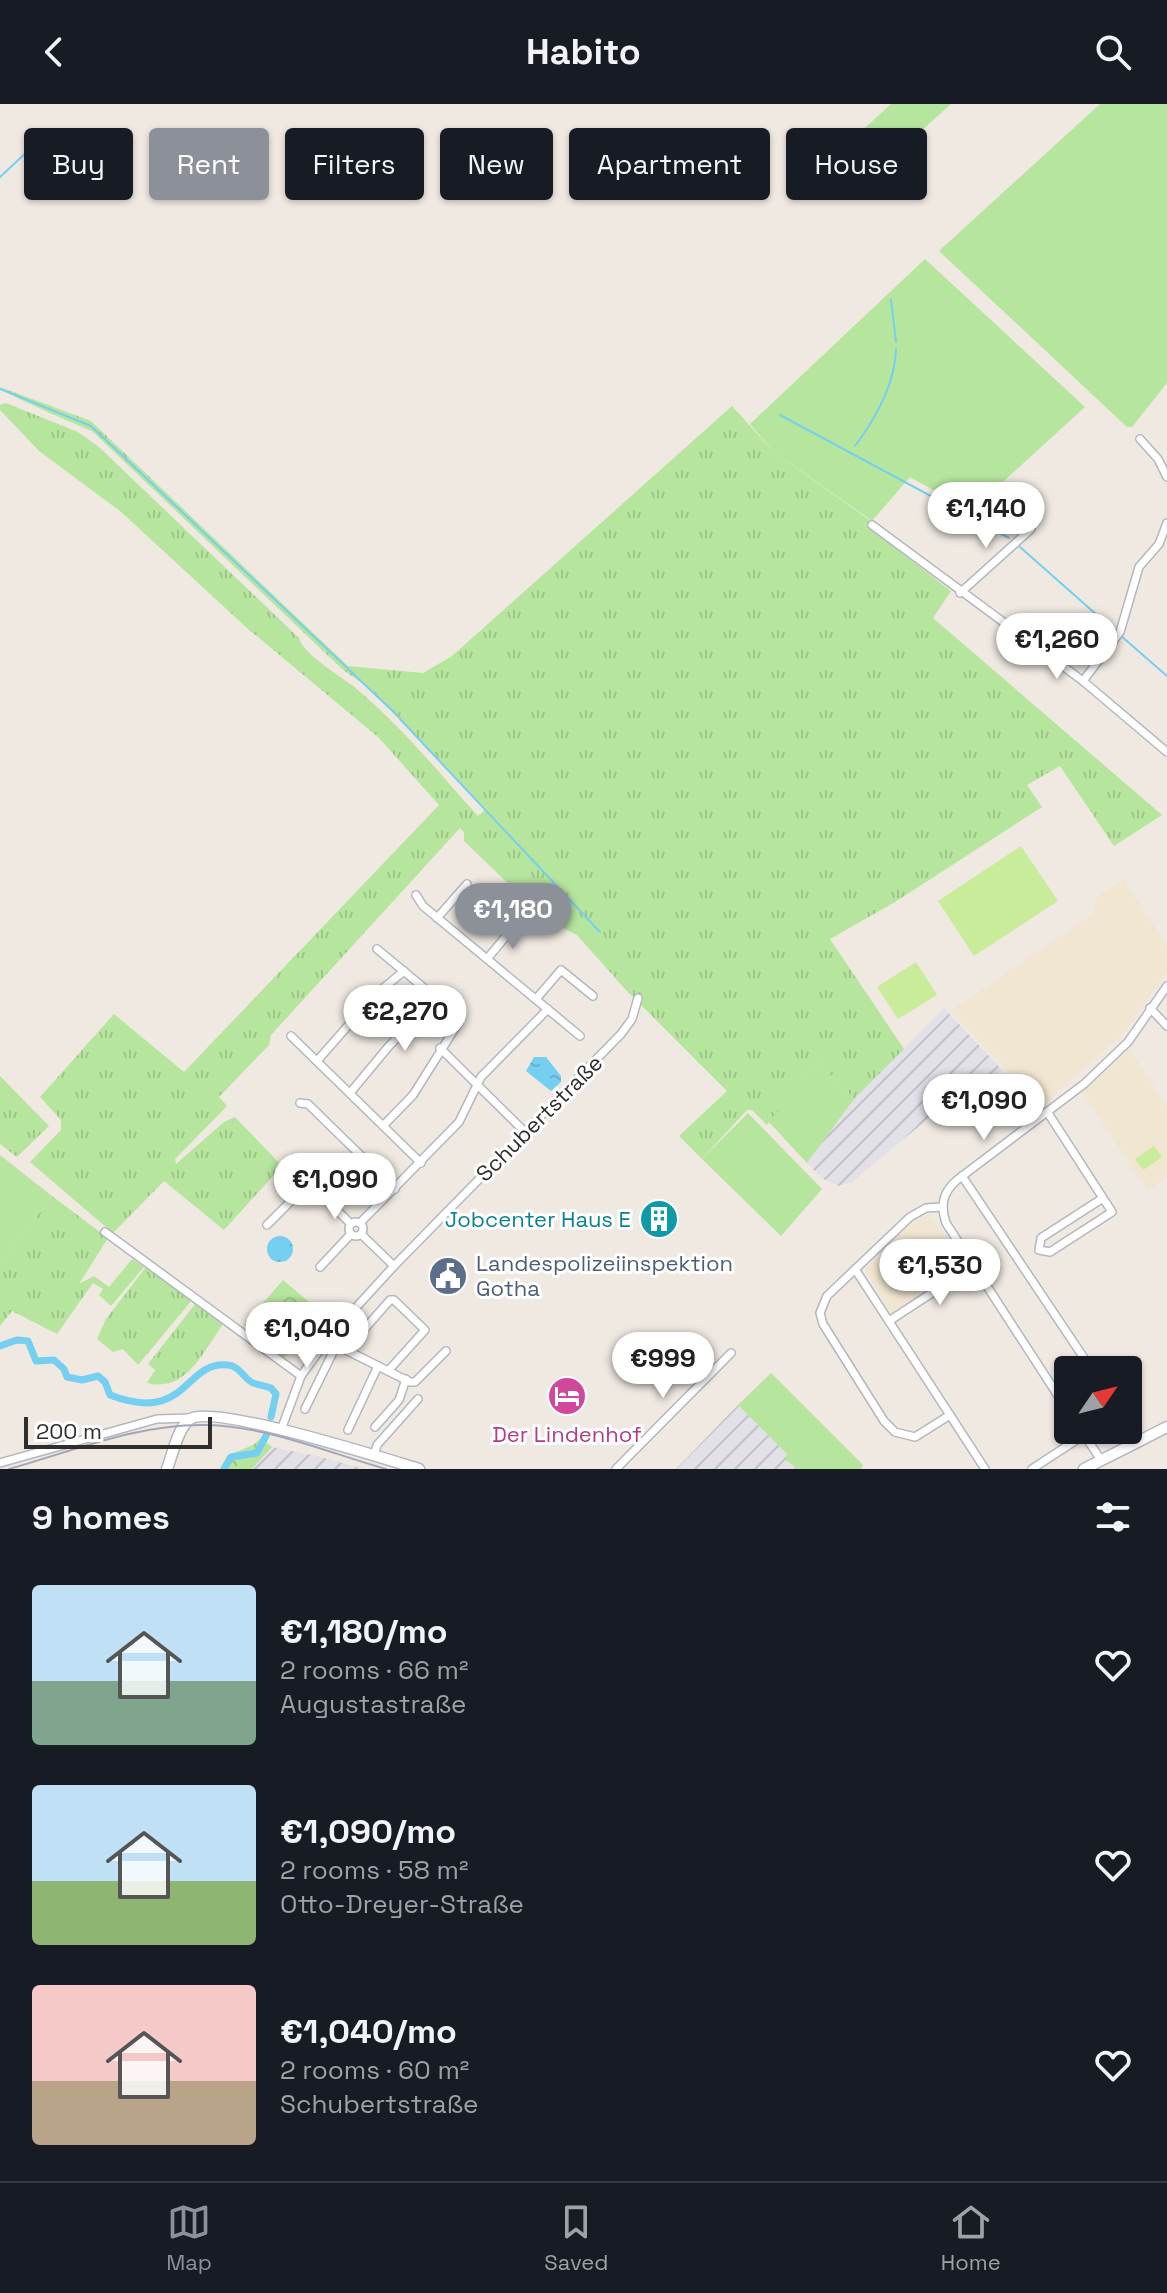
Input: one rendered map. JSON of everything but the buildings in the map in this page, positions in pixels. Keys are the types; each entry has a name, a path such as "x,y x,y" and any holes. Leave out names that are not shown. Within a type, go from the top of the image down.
{"main road":[{"path":"167,1469 185,1425 192,1418 204,1417 281,1430 419,1469"},
{"path":"1084,1469 1167,1427"}],"street":[{"path":"1140,439 1158,459 1167,477"},
{"path":"1083,681 1119,635 1139,567 1159,544 1167,523"},
{"path":"872,525 1083,681 1167,752"},
{"path":"960,593 1031,529"},
{"path":"437,918 467,884"},
{"path":"416,895 437,918 580,1036"},
{"path":"487,959 516,924"},
{"path":"377,949 458,1016 459,1022 413,1095 383,1126"},
{"path":"536,999 561,970 593,996"},
{"path":"317,1061 375,995 404,971"},
{"path":"1054,1390 946,1223 942,1207 947,1190 962,1176 1048,1113 1128,1042 1167,986"},
{"name":"Schubertstraße","path":"281,1430 301,1376 329,1337 628,1026 638,998"},
{"path":"350,1093 389,1046 437,999"},
{"path":"1150,1008 1167,1026"},
{"path":"351,1224 360,1223 459,1122 477,1084 548,1009"},
{"path":"291,1036 421,1163"},
{"path":"440,1048 525,1132"},
{"path":"300,1103 308,1104 395,1189"},
{"path":"1048,1113 1103,1198 1112,1212 1050,1252 1039,1250 1041,1238 1103,1198"},
{"path":"962,1176 1083,1356"},
{"path":"267,1225 309,1183 351,1224 351,1234 320,1267"},
{"path":"942,1207 926,1208 910,1217 824,1299 820,1313 823,1324 884,1421 895,1432 915,1437 950,1415"},
{"path":"360,1223 361,1234 394,1266"},
{"path":"105,1232 301,1376"},
{"path":"351,1234 361,1234"},
{"path":"889,1321 973,1266"},
{"path":"855,1269 985,1469"},
{"path":"346,1350 390,1300 394,1300 425,1330 388,1371"},
{"path":"329,1337 346,1350 415,1382 446,1351"},
{"path":"305,1409 337,1344"},
{"path":"616,1469 731,1353"},
{"path":"348,1430 378,1366"},
{"path":"375,1427 399,1400 406,1379"},
{"path":"374,1456 377,1445 418,1399"},
{"path":"0,1463 157,1419 192,1418"},
{"path":"1032,1469 1066,1444"},
{"path":"1091,1444 1101,1460"}],"shaded area":[{"path":"1124,879 1167,945 1167,972 1124,1033 1042,1106 950,1011 1093,914 1096,897"},
{"path":"944,1008 1002,1070 988,1082 965,1088 852,1182 839,1186 823,1179 807,1163 854,1099"},
{"path":"1130,1049 1167,1107 1167,1178 1147,1191 1083,1093"},
{"path":"930,1214 964,1269 892,1314 865,1269 908,1225"},
{"path":"738,1405 788,1455 785,1460 799,1469 676,1469"},
{"path":"272,1447 317,1456 365,1469 252,1469"}],"green space":[{"path":"891,104 951,104 924,128 865,128"},
{"path":"1100,104 1167,104 1167,383 1132,427 1127,427 939,251"},
{"path":"925,259 1085,407 971,511 910,477 872,521 773,451 750,424"},
{"path":"0,387 91,421 348,666 423,673 452,656 732,406 773,451 872,522 869,528 951,591 933,618 1162,815 1114,846 1060,766 1027,785 1042,807 895,902 830,939 904,1049 854,1099 818,1062 767,1125 752,1110 747,1110 702,1159 679,1136 727,1091 625,989 577,935 543,917 464,841 464,832 460,828 271,1035 269,1045 219,1097 227,1106 175,1159 176,1164 224,1122 235,1117 282,1166 224,1230 164,1181 113,1233 30,1162 61,1130 61,1120 40,1097 114,1014 184,1072 439,805 378,737 247,628 120,511 39,451 0,410 0,405 6,403 78,432 99,447 299,638 314,657 387,716 478,816 486,809 370,689 342,669 92,431"},
{"path":"1021,846 1058,901 974,956 938,901"},
{"path":"916,962 937,995 898,1019 877,987"},
{"path":"818,1062 854,1099 807,1163 769,1122"},
{"path":"0,1076 49,1126 17,1157 0,1144"},
{"path":"748,1113 822,1189 781,1236 702,1159"},
{"path":"1154,1146 1162,1157 1143,1170 1135,1159"},
{"path":"0,1155 52,1196 0,1264"},
{"path":"52,1196 108,1238 79,1284 94,1276 109,1287 132,1259 144,1267 111,1306 99,1295 103,1289 93,1283 57,1334 12,1311 0,1326 0,1264"},
{"path":"146,1267 192,1300 138,1365 123,1349 113,1352 97,1339 106,1319"},
{"path":"283,1280 323,1314 283,1359 244,1325"},
{"path":"196,1303 224,1323 201,1357 183,1376 173,1382 147,1383 155,1370 148,1364"},
{"path":"771,1373 863,1465 861,1469 799,1469 785,1460 787,1454 738,1405"},
{"path":"261,1438 272,1447 252,1469 220,1469 227,1456 253,1445"}],"water":[{"path":"534,1057 546,1057 561,1076 561,1082 551,1091 526,1071"},
{"path":"280,1236 289,1240 293,1249 289,1258 280,1262 271,1258 267,1249 271,1240"}],"waterway":[{"path":"0,177 24,155"},
{"path":"891,300 896,342"},
{"path":"855,446 883,400 892,375 896,349"},
{"path":"0,389 91,426 398,716"},
{"path":"780,415 1009,538"},
{"path":"1020,547 1115,631"},
{"path":"1120,635 1167,676"},
{"path":"400,719 600,932"},
{"path":"0,1346 17,1340 28,1341 36,1361 54,1360 64,1369 67,1377 82,1380 98,1376 105,1382 110,1395 136,1402 155,1402 170,1397 213,1366 232,1366 253,1383 271,1388 276,1394 271,1417"},
{"path":"224,1469 231,1457 257,1453 268,1432"}],"tram line":[{"path":"9,1469 132,1433 207,1425 275,1435 386,1469"}],"place":[{"name":"Jobcenter Haus E","path":"659,1219"},
{"name":"Landespolizeiinspektion Gotha","path":"448,1276"},
{"name":"Der Lindenhof","path":"567,1396"}]}
